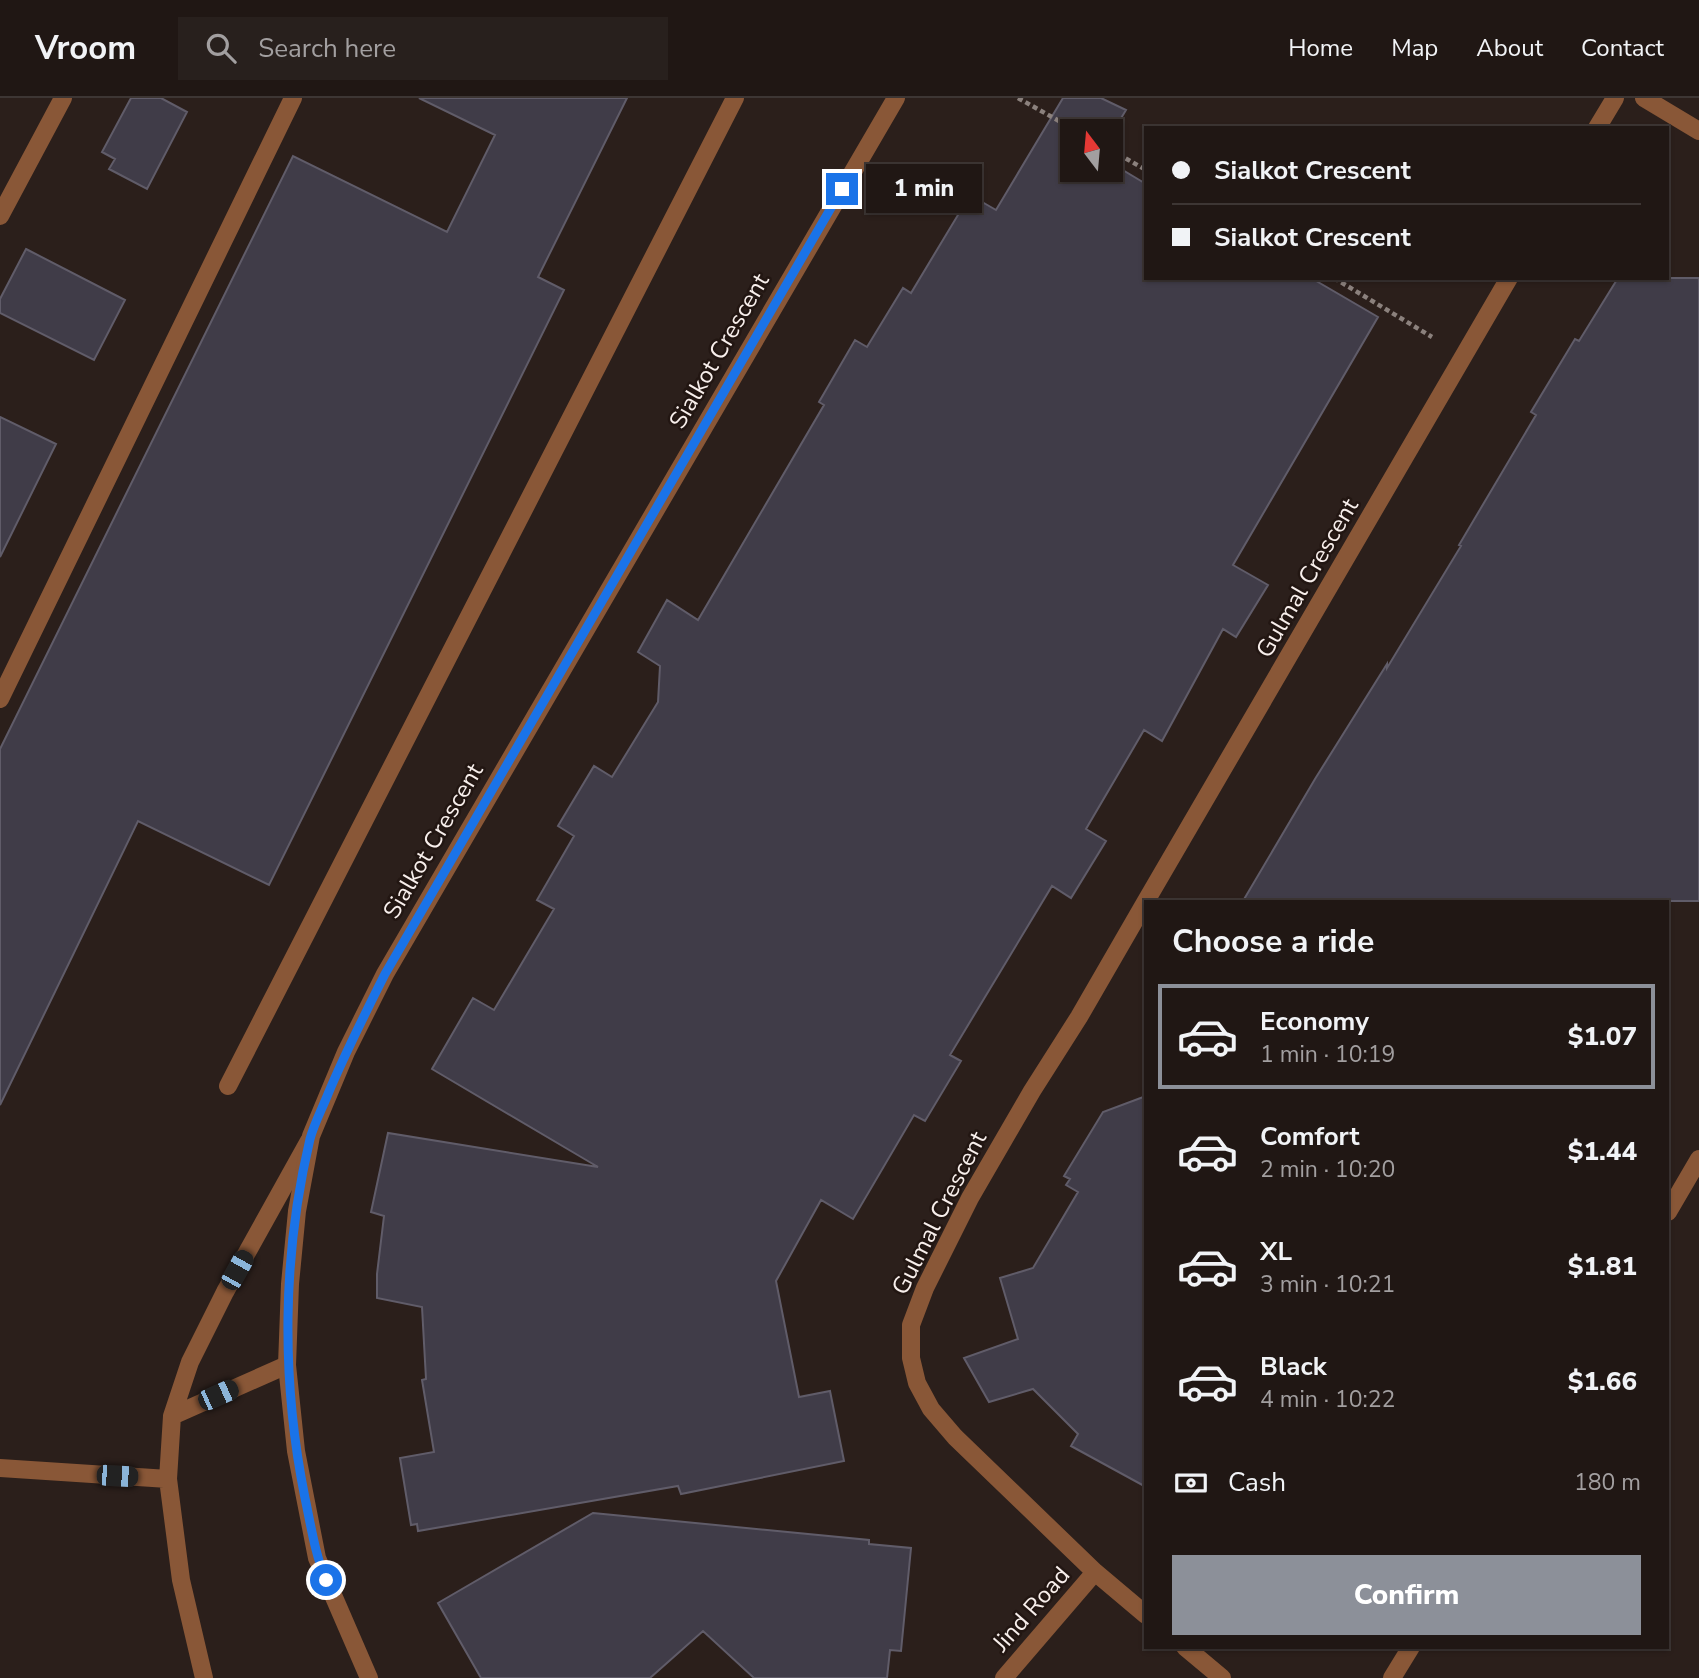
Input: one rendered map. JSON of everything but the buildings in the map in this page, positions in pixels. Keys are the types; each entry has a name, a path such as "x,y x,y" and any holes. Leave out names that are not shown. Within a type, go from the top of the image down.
{"street":[{"path":"0,216 63,98"},
{"path":"0,699 293,98"},
{"path":"228,1086 734,98"},
{"name":"Sialkot Crescent","path":"369,1678 317,1558 296,1451 287,1365 290,1284 297,1211 311,1136 346,1052 385,974 895,98"},
{"path":"1598,126 1615,98"},
{"path":"1644,98 1699,131"},
{"name":"Gulmal Crescent","path":"1147,900 1509,280"},
{"name":"Gulmal Crescent","path":"1144,904 970,1198 925,1288 911,1325 911,1358 917,1383 931,1409 956,1437 1096,1572 1144,1613"},
{"path":"204,1678 181,1580 168,1479 172,1416 190,1362 225,1292 311,1136"},
{"path":"1669,1210 1699,1158"},
{"path":"172,1416 287,1365"},
{"path":"0,1468 168,1479"},
{"name":"Jind Road","path":"1004,1678 1096,1572"},
{"path":"1187,1649 1222,1678"},
{"path":"1392,1678 1410,1649"}],"path":[{"path":"1018,98 1060,121"},
{"path":"1124,157 1144,169"},
{"path":"1337,280 1464,356"}],"route":[{"path":"326,1580 317,1558 296,1451 287,1365 290,1284 297,1211 311,1136 346,1052 385,974 842,189"}]}
